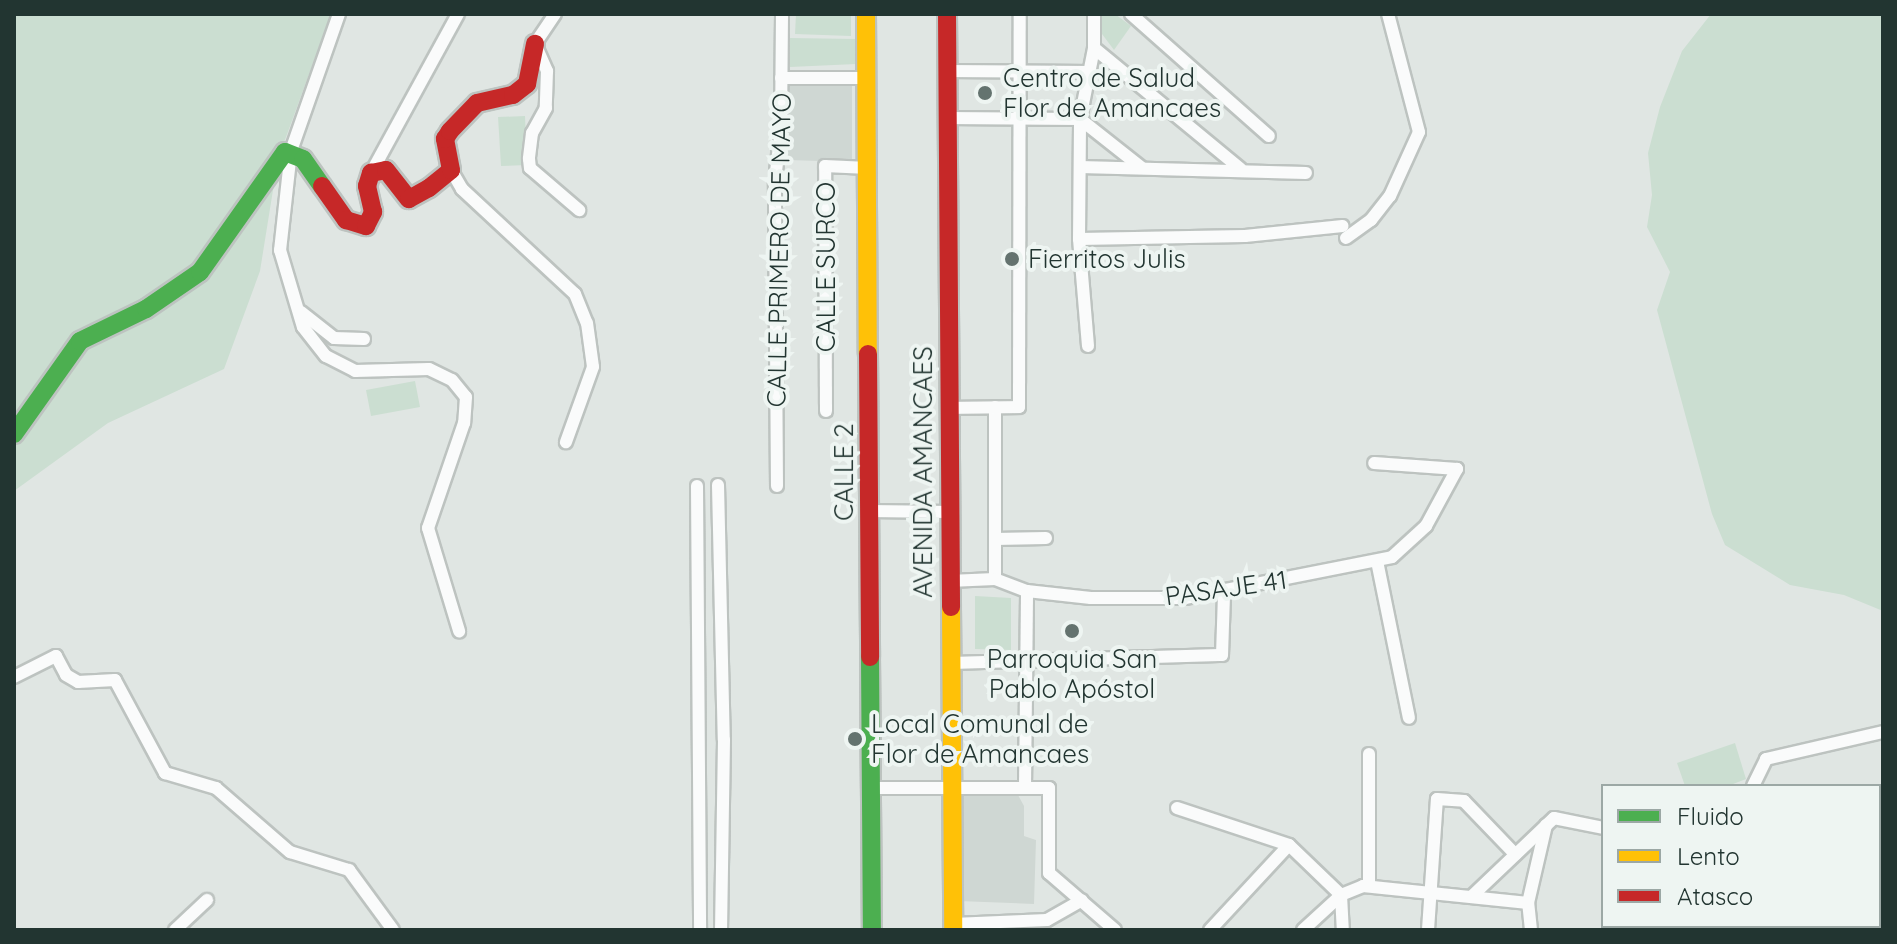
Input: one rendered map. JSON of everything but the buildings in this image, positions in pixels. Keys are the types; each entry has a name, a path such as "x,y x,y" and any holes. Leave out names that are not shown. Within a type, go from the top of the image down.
{"street":[{"path":"339,14 291,151 280,250 292,300 312,342 340,365 368,372 429,369 452,380 466,397 464,423 428,528 459,631"},
{"path":"291,151 303,159 346,220 359,227 372,219 367,186 371,173 458,14"},
{"path":"555,14 535,44 532,75 521,91 477,103 445,139 451,170 462,189 575,294 587,323 593,367 566,442"},
{"name":"CALLE PRIMERO DE MAYO","path":"777,486 775,180 782,14"},
{"name":"CALLE 2","path":"866,14 872,930"},
{"name":"AVENIDA AMANCAES","path":"947,14 953,927"},
{"path":"949,408 1019,407 1020,14"},
{"path":"1088,346 1079,239 1080,119 1091,72 1094,14"},
{"path":"1131,14 1269,136"},
{"path":"1079,239 1344,232 1371,220 1390,196 1419,132 1388,14"},
{"path":"535,44 547,71 546,108 529,145 530,168 579,210"},
{"path":"1094,48 1241,169"},
{"path":"947,71 1091,72"},
{"path":"781,78 867,78"},
{"path":"946,118 1018,116 1080,119 1142,168"},
{"path":"14,434 80,341 146,309 200,272 274,162 291,151"},
{"name":"CALLE SURCO","path":"826,411 825,166 868,168"},
{"path":"1080,167 1306,173"},
{"path":"371,173 386,170 409,199 451,170"},
{"path":"292,300 306,319 334,338 364,339"},
{"path":"995,407 995,579"},
{"name":"PASAJE 41","path":"949,581 995,579 1027,591 1091,598 1224,594 1392,557 1426,526 1457,469 1374,463"},
{"path":"718,485 724,710 721,930"},
{"path":"697,486 700,930"},
{"path":"869,511 949,512"},
{"path":"995,539 1046,538"},
{"path":"1377,561 1409,718"},
{"path":"1025,787 1027,591"},
{"path":"949,663 1222,655 1224,594"},
{"path":"14,677 56,656 66,675 78,682 115,680 165,773 216,788 290,852 349,870 393,930"},
{"path":"1754,784 1766,759 1883,732"},
{"path":"1369,754 1369,885"},
{"path":"871,788 1049,788 1049,873 1115,930"},
{"path":"1428,930 1437,799 1464,801 1515,854"},
{"path":"1177,808 1289,845 1341,895 1343,930"},
{"path":"1472,896 1547,822 1561,817 1601,827"},
{"path":"1531,930 1528,903 1547,822"},
{"path":"1210,930 1289,845"},
{"path":"1303,930 1341,895 1369,885 1528,903"},
{"path":"175,930 207,900"},
{"path":"953,927 1047,920 1082,900"}],"shaded area":[{"path":"788,84 852,84 852,162 788,160"},
{"path":"962,793 1018,795 1024,806 1024,836 1036,840 1034,904 958,901"}],"green space":[{"path":"14,14 331,14 278,159 260,271 224,369 108,423 14,491"},
{"path":"796,14 851,14 851,36 795,34"},
{"path":"1100,14 1115,14 1131,26 1114,50 1096,26"},
{"path":"1711,14 1883,14 1883,611 1844,595 1790,585 1725,545 1712,514 1657,310 1670,272 1647,227 1652,195 1648,153 1660,107 1682,51"},
{"path":"789,38 856,39 856,64 790,67"},
{"path":"525,116 527,165 501,166 498,117"},
{"path":"415,381 420,407 371,416 366,390"},
{"path":"975,596 1011,598 1011,650 975,649"},
{"path":"1735,743 1746,779 1733,784 1684,784 1677,763"},
{"path":"1883,814 1883,930 1876,928 1881,928"}],"traffic: fast":[{"path":"14,434 80,341 146,309 200,272 285,152 303,159 322,186"},
{"path":"870,657 872,930"}],"traffic: slow":[{"path":"866,14 868,354"},
{"path":"951,607 953,930"}],"traffic: jam":[{"path":"947,14 951,607"},
{"path":"322,186 346,220 366,226 373,212 367,186 371,173 386,170 409,199 429,188 451,170 445,139 450,131 477,103 513,95 527,84 535,44"},
{"path":"868,354 870,657"}],"place":[{"name":"Centro de Salud Flor de Amancaes","path":"985,93"},
{"name":"Fierritos Julis","path":"1012,259"},
{"name":"Parroquia San Pablo Apóstol","path":"1072,631"},
{"name":"Local Comunal de Flor de Amancaes","path":"855,739"}]}
